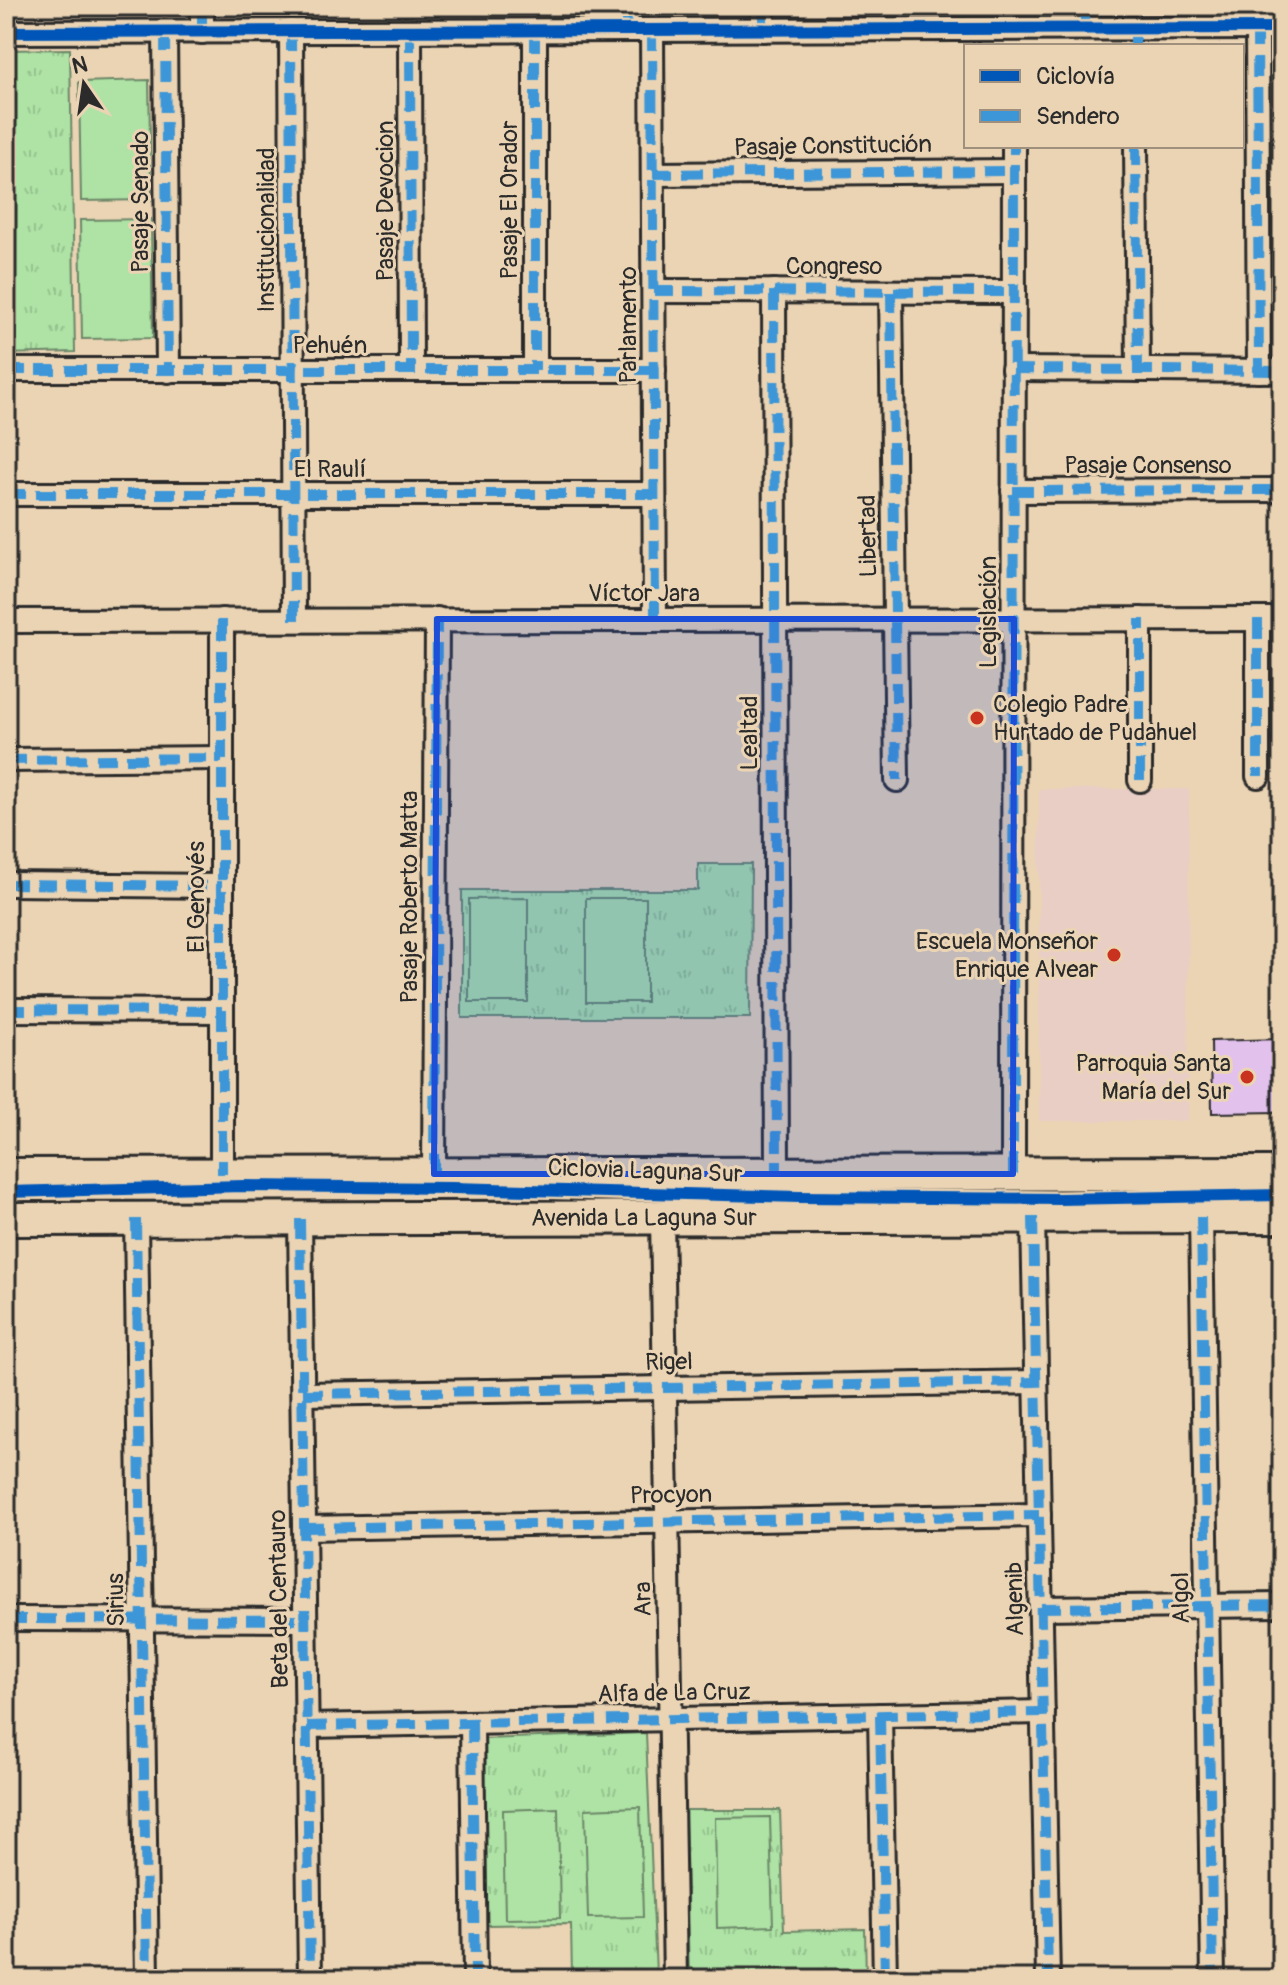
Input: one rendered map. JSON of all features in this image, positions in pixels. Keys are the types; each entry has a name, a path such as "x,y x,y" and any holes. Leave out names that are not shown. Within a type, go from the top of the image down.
{"street":[{"path":"202,6 202,32"},
{"path":"626,30 627,6"},
{"path":"763,6 763,30"},
{"path":"1085,6 1085,29"},
{"path":"1013,369 1271,371 1257,28"},
{"path":"6,32 763,30 1014,38 1085,29 1135,38 1282,28"},
{"name":"Parlamento","path":"652,30 655,619"},
{"name":"Institucionalidad","path":"291,31 294,620"},
{"name":"Pasaje Devocion","path":"410,31 411,370"},
{"name":"Pasaje El Orador","path":"535,31 535,370"},
{"name":"Pasaje Senado","path":"165,32 168,371"},
{"name":"Legislación","path":"1013,1174 1014,148"},
{"path":"1136,148 1138,370"},
{"name":"Pasaje Constitución","path":"653,174 1014,171"},
{"name":"Congreso","path":"654,291 1014,292"},
{"name":"Lealtad","path":"774,291 777,1174"},
{"name":"Libertad","path":"891,292 897,780"},
{"name":"Pehuén","path":"6,370 654,370"},
{"name":"Pasaje Consenso","path":"1013,491 1282,490"},
{"name":"El Raulí","path":"6,494 654,494"},
{"name":"Pasaje Roberto Matta","path":"434,1174 437,619"},
{"path":"1140,619 1140,780"},
{"path":"1258,619 1258,776"},
{"name":"Víctor Jara","path":"6,621 1282,619"},
{"name":"El Genovés","path":"222,620 222,1174"},
{"path":"6,760 222,758"},
{"path":"6,884 222,886"},
{"path":"6,1010 222,1011"},
{"name":"Avenida La Laguna Sur","path":"6,1175 1282,1173"},
{"name":"Avenida La Laguna Sur","path":"6,1219 1282,1216"},
{"name":"Algenib","path":"1033,1217 1048,1979"},
{"name":"Algol","path":"1201,1217 1213,1979"},
{"name":"Ara","path":"662,1218 675,1979"},
{"name":"Sirius","path":"136,1219 147,1979"},
{"name":"Beta del Centauro","path":"300,1219 310,1979"},
{"name":"Rigel","path":"303,1394 1036,1382"},
{"name":"Procyon","path":"304,1528 1039,1515"},
{"path":"1041,1608 1282,1605"},
{"path":"6,1619 305,1620"},
{"name":"Alfa de La Cruz","path":"307,1726 1043,1712"},
{"path":"880,1715 885,1979"},
{"path":"472,1723 475,1979"}],"highlighted area":[{"path":"437,619 1014,619 1013,1174 434,1174"}],"shaded area":[{"name":"Escuela Monseñor Enrique Alvear","path":"1039,789 1189,789 1188,1121 1039,1121"}],"green space":[{"path":"70,49 75,352 6,354 6,50"},
{"path":"149,80 151,200 81,201 79,82"},
{"path":"151,219 153,338 82,339 80,220"},
{"path":"698,864 751,864 750,1018 462,1018 462,890 698,890"},
{"path":"528,898 528,1002 469,1002 469,899"},
{"path":"586,898 646,898 646,1002 586,1002"},
{"path":"646,1733 656,1974 572,1976 571,1924 486,1925 484,1739"},
{"path":"640,1807 643,1917 588,1918 585,1809"},
{"path":"558,1808 560,1918 505,1919 503,1810"},
{"path":"685,1810 780,1810 784,1931 865,1929 866,1979 689,1979"},
{"path":"770,1817 773,1926 717,1928 715,1818"}],"building":[{"name":"Parroquia Santa María del Sur","path":"1282,1039 1282,1112 1212,1113 1211,1041"}],"marked path":[{"path":"202,6 202,32"},
{"path":"626,30 627,6"},
{"path":"763,6 763,30"},
{"path":"1085,6 1085,29"},
{"path":"1257,28 1259,371"},
{"path":"1135,29 1135,44"},
{"path":"652,30 655,619"},
{"path":"291,31 294,620"},
{"path":"410,31 411,370"},
{"path":"535,31 535,370"},
{"path":"165,32 168,371"},
{"path":"1013,1174 1014,148"},
{"path":"1136,148 1138,370"},
{"path":"653,174 1014,171"},
{"path":"654,291 1014,292"},
{"path":"774,291 777,1174"},
{"path":"891,292 897,780"},
{"path":"1013,369 1282,371"},
{"path":"6,370 654,370"},
{"path":"1013,491 1282,490"},
{"path":"6,494 654,494"},
{"path":"434,1174 437,619"},
{"path":"1140,619 1140,780"},
{"path":"1258,619 1258,776"},
{"path":"222,620 222,1174"},
{"path":"6,760 222,758"},
{"path":"6,884 222,886"},
{"path":"6,1010 222,1011"},
{"path":"1033,1217 1048,1979"},
{"path":"1201,1217 1213,1979"},
{"path":"136,1219 147,1979"},
{"path":"300,1219 310,1979"},
{"path":"303,1394 1036,1382"},
{"path":"304,1528 1039,1515"},
{"path":"1041,1608 1282,1605"},
{"path":"6,1619 305,1620"},
{"path":"307,1726 1043,1712"},
{"path":"880,1715 885,1979"},
{"path":"472,1723 475,1979"}],"cycle path":[{"path":"6,32 1282,28"},
{"name":"Ciclovia Laguna Sur","path":"6,1192 243,1186 799,1197 1060,1199 1282,1195"}],"place":[{"name":"Colegio Padre Hurtado de Pudahuel","path":"977,718"},
{"name":"Escuela Monseñor Enrique Alvear","path":"1114,955"},
{"name":"Parroquia Santa María del Sur","path":"1247,1077"}]}
